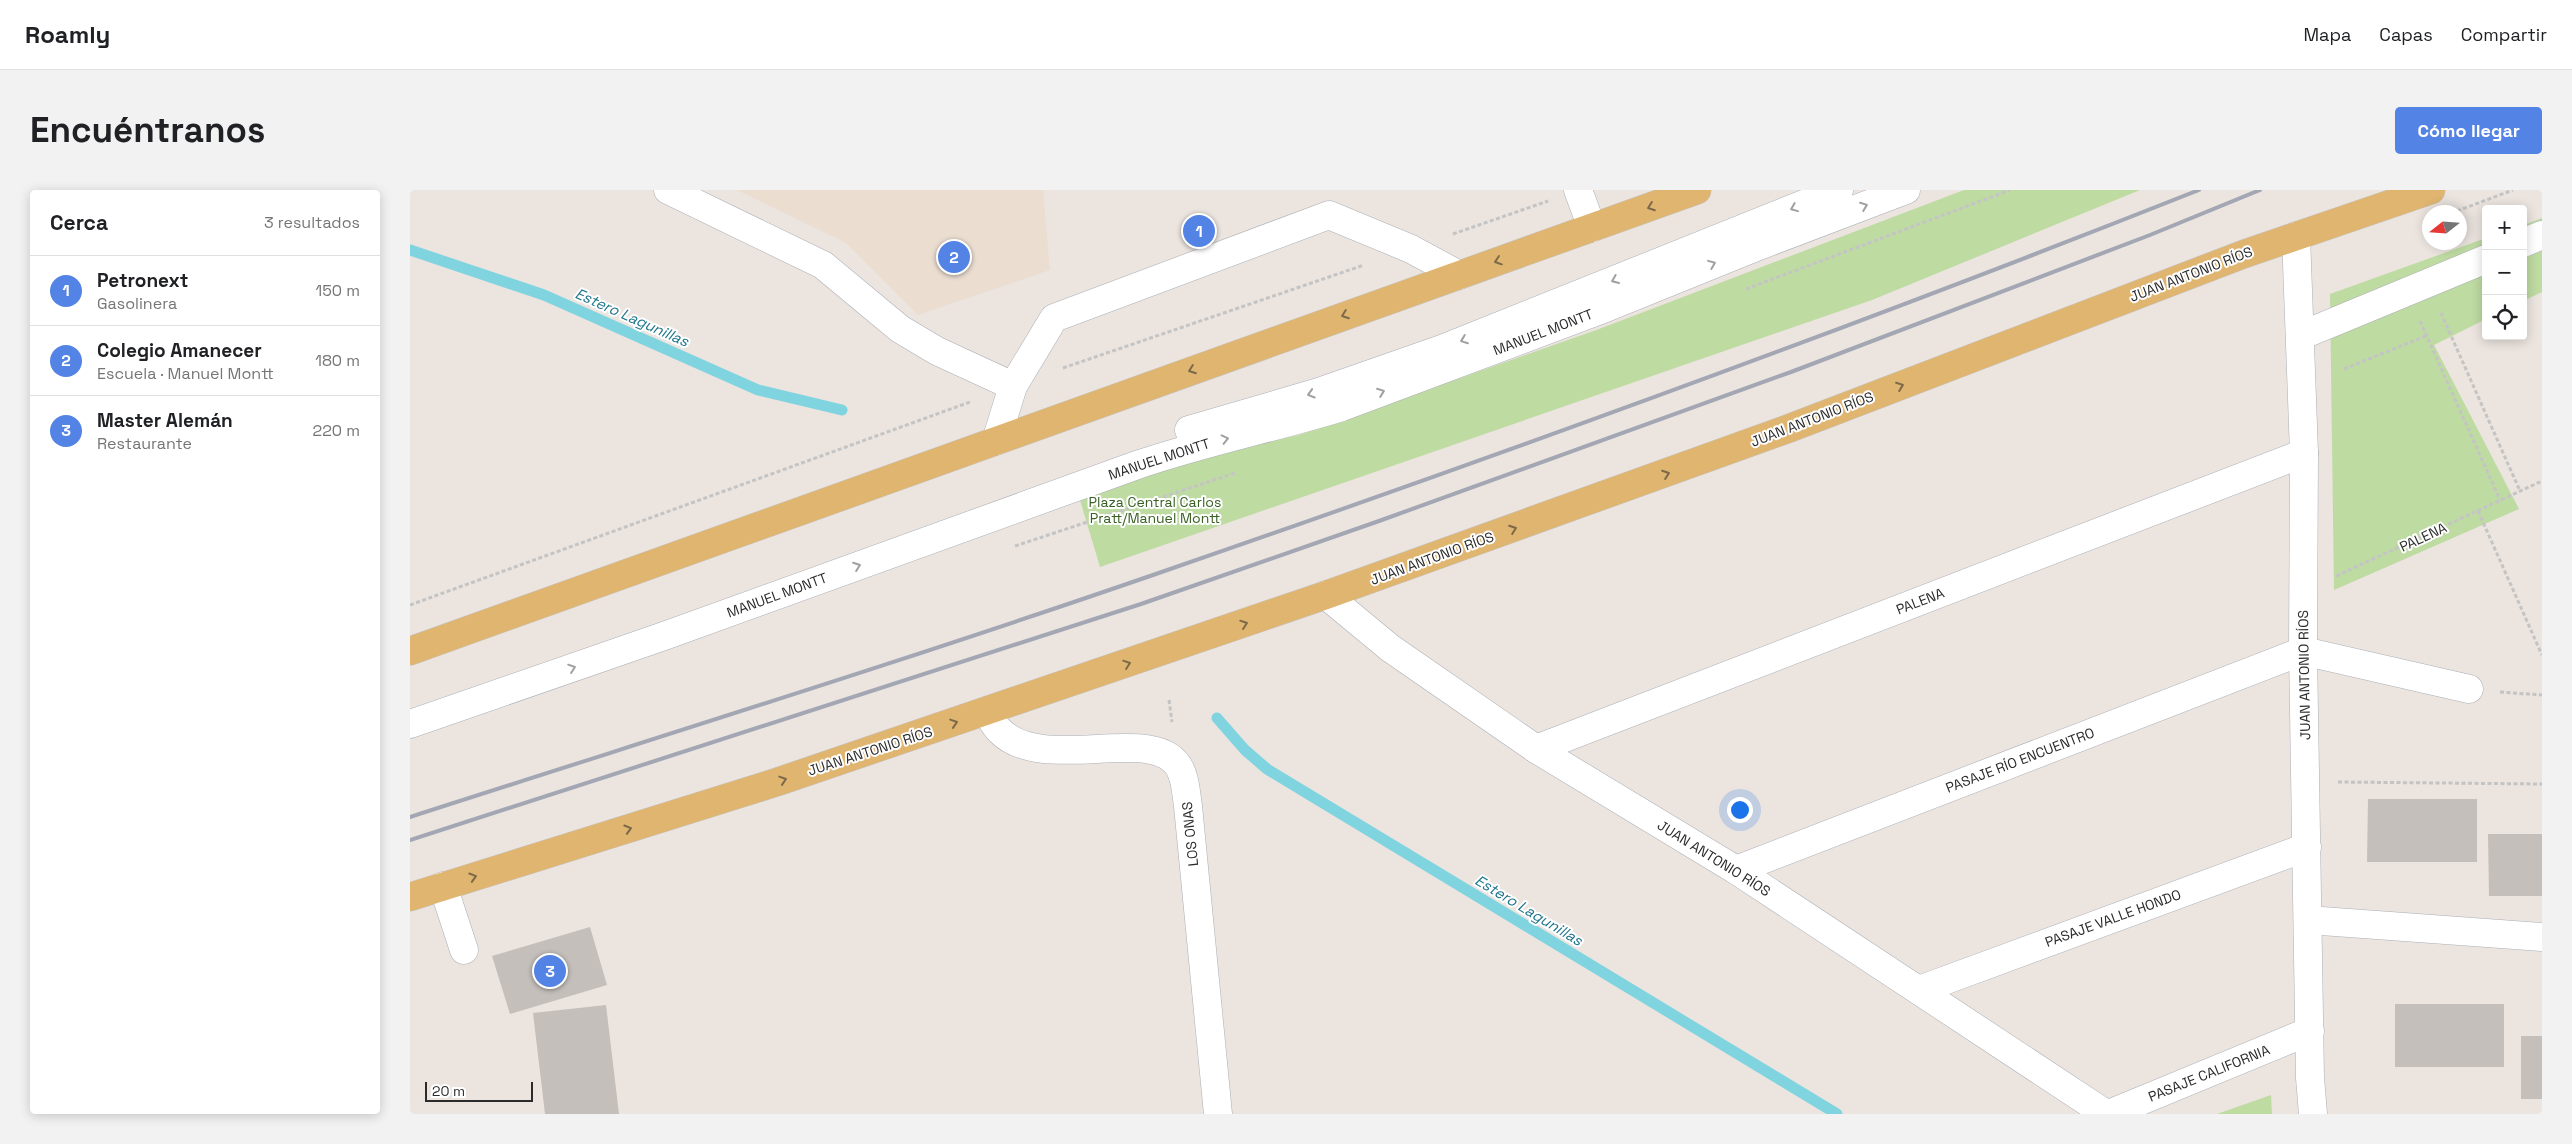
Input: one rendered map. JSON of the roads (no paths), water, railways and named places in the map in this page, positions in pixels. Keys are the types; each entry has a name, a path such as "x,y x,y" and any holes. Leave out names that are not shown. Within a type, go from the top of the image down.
{"main road":[{"path":"410,651 1697,190"},
{"name":"JUAN ANTONIO RÍOS","path":"410,897 777,782 1326,595 1790,428 2188,274 2431,190"}],"street":[{"path":"668,190 796,250 823,266 900,330 937,351 1013,386"},
{"path":"1578,190 1592,228"},
{"name":"MANUEL MONTT","path":"410,705 1162,438 1319,392 1442,349 1839,190"},
{"name":"MANUEL MONTT","path":"410,724 664,636 1137,465 1206,443 1342,407 1598,312 1747,250 1906,190"},
{"path":"996,441 1013,386 1054,318 1329,215 1411,249 1459,274"},
{"path":"2527,241 2542,235"},
{"name":"JUAN ANTONIO RÍOS","path":"2296,236 2304,453 2304,650 2313,1114"},
{"path":"2300,336 2482,260"},
{"name":"PALENA","path":"1536,749 2304,453"},
{"name":"JUAN ANTONIO RÍOS","path":"1326,595 1390,648 1536,749 1736,870 2108,1114"},
{"path":"2304,650 2469,689"},
{"name":"PASAJE RÍO ENCUENTRO","path":"1736,870 2304,650"},
{"name":"LOS ONAS","path":"987,712 1000,731 1024,744 1070,751 1145,748 1165,753 1180,768 1188,806 1218,1114"},
{"name":"PASAJE VALLE HONDO","path":"1919,990 2307,847"},
{"path":"444,886 464,950"},
{"path":"2308,920 2542,937"},
{"name":"PASAJE CALIFORNIA","path":"2108,1114 2310,1032"}],"waterway":[{"name":"Estero Lagunillas","path":"410,250 544,295 758,390 842,410"},
{"name":"Estero Lagunillas","path":"1217,718 1245,750 1267,769 1837,1114"}],"railway":[{"path":"410,817 968,637 1285,529 1809,340 2199,190"},
{"path":"410,840 1141,604 1379,521 1791,372 2150,235 2260,190"}],"place":[{"name":"Petronext","path":"1199,231"},
{"name":"Colegio Amanecer","path":"954,257"},
{"name":"Master Alemán","path":"550,971"}],"park label":[{"name":"Plaza Central Carlos Pratt/Manuel Montt","path":"1155,510"}]}
